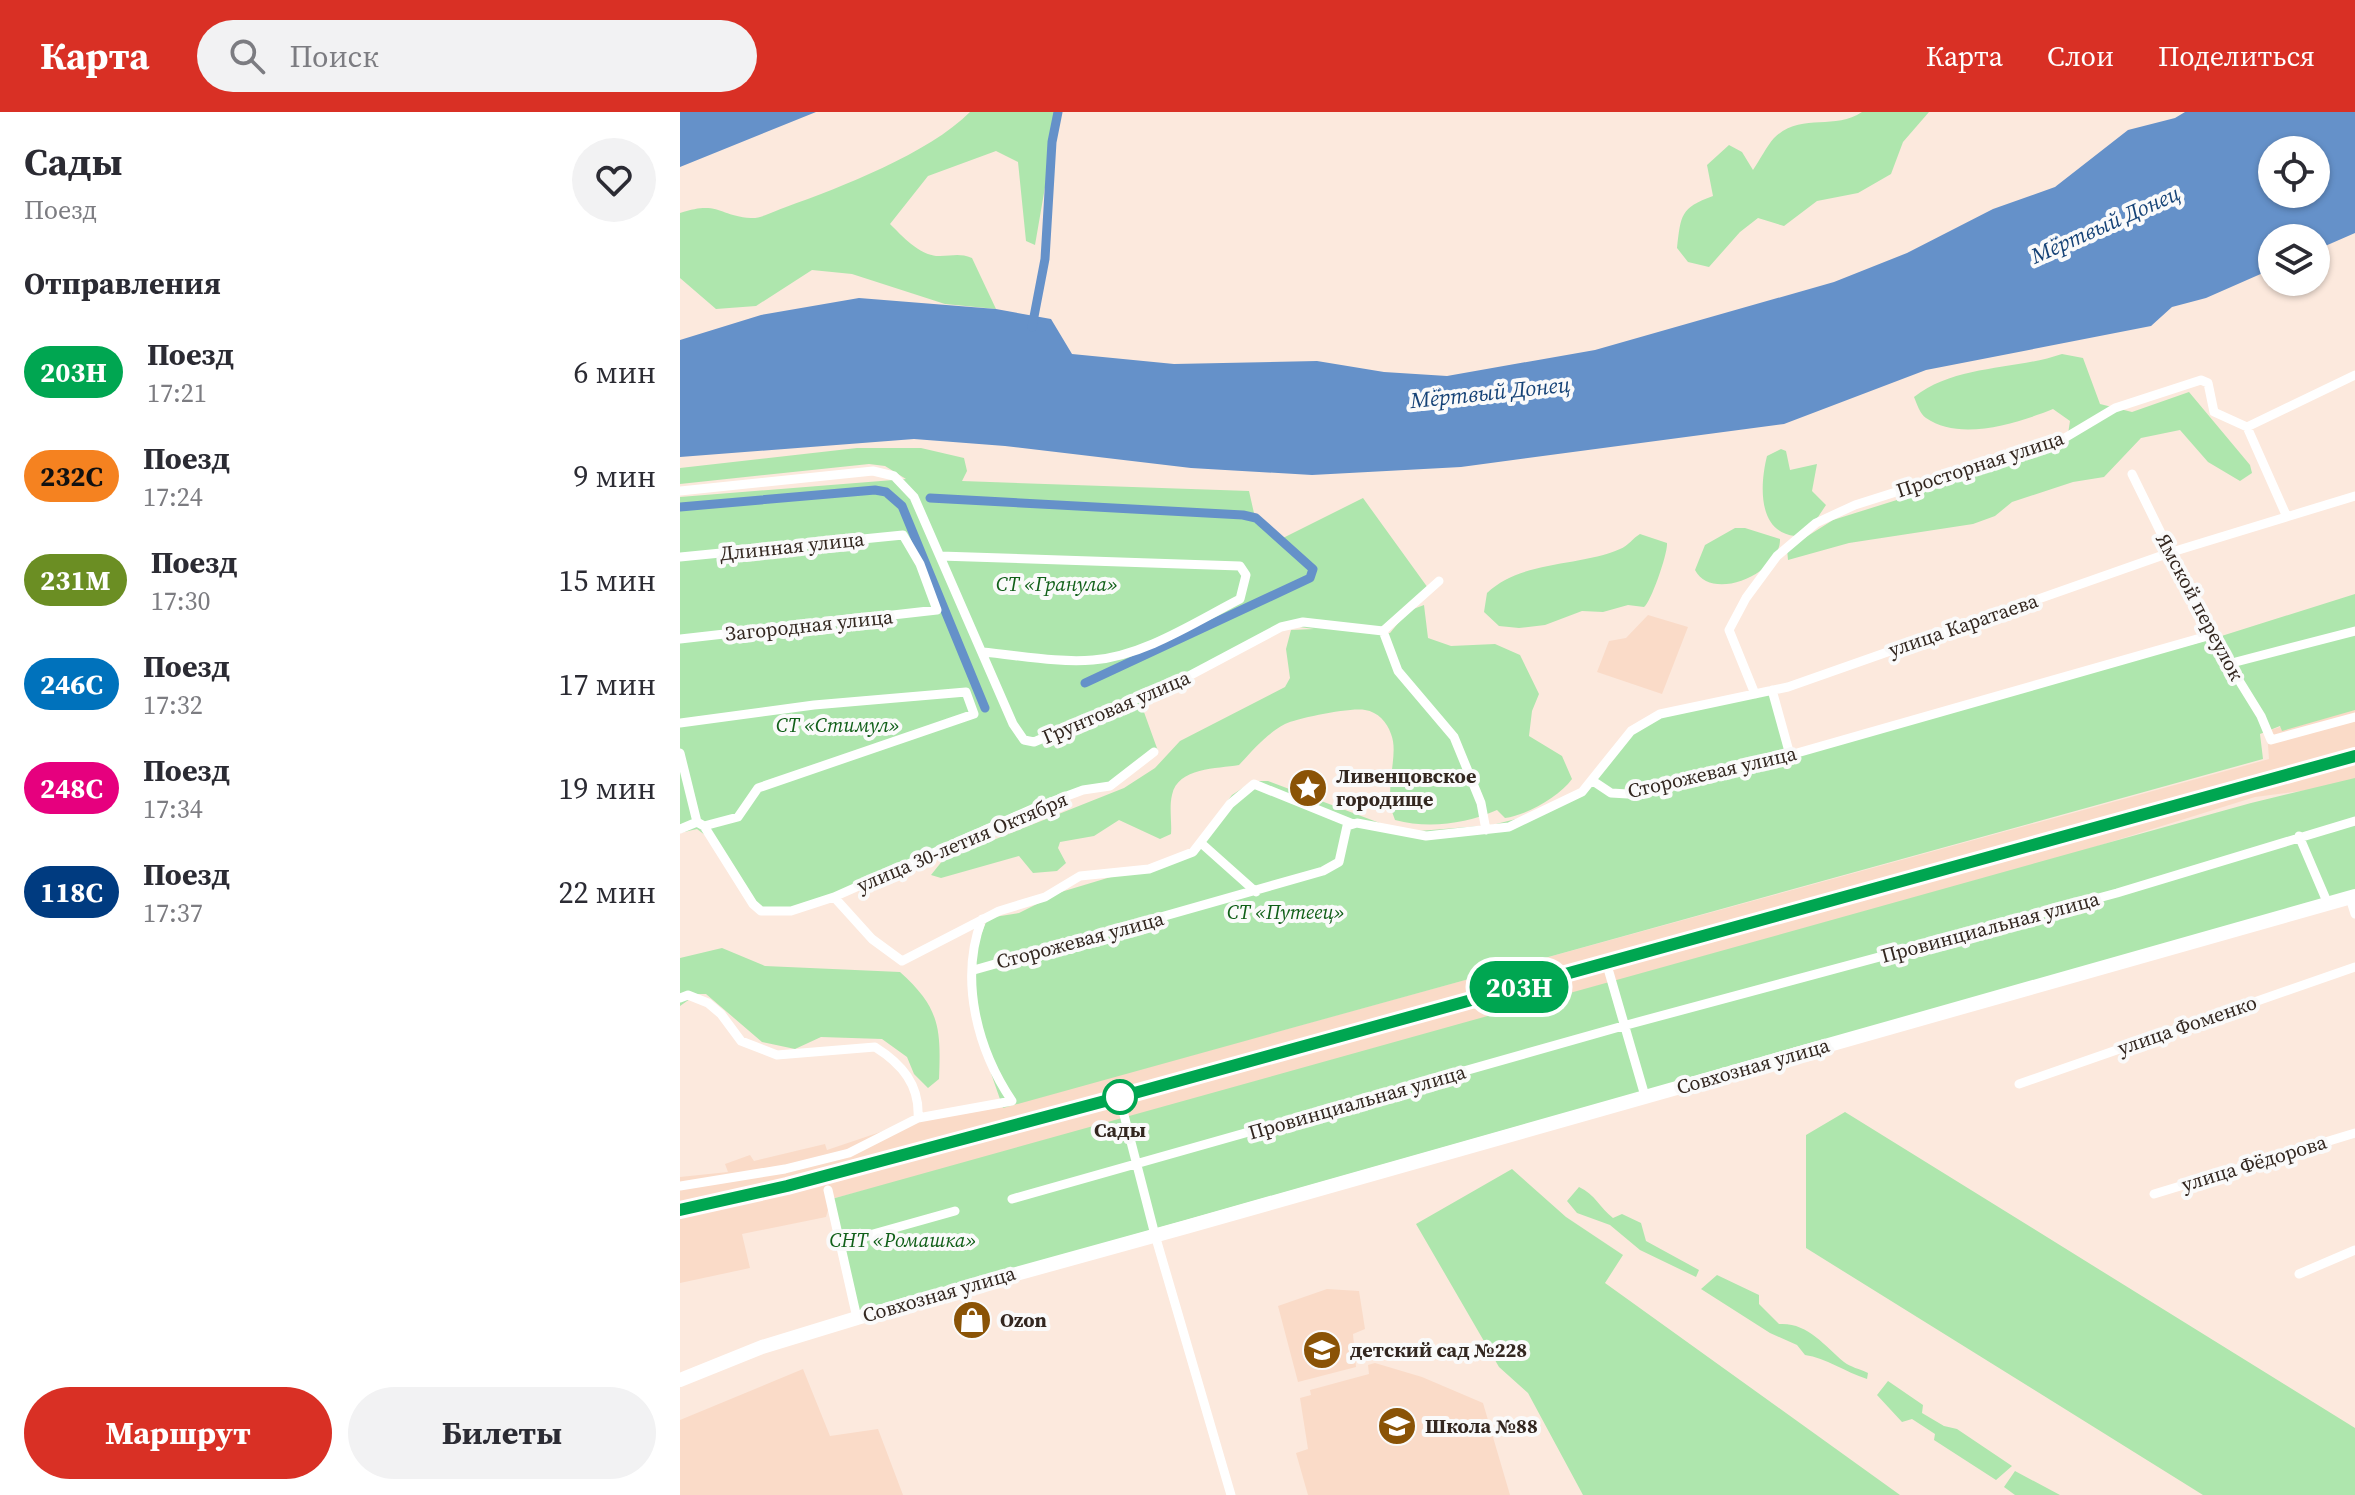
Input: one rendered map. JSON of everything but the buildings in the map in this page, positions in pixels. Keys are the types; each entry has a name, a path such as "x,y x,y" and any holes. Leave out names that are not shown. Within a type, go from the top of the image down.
{"street":[{"path":"2287,517 2247,427 2355,375"},
{"name":"Просторная улица","path":"1755,694 1729,630 1746,598 1777,556 1828,516 2063,439 2115,408 2201,380 2208,383 2214,412 2247,427"},
{"name":"Грунтовая улица","path":"680,491 873,471 894,476 914,497 1013,724 1024,740 1034,742 1187,677 1281,627 1303,622 1383,631"},
{"name":"Ямской переулок","path":"2132,474 2211,635 2261,716 2271,740 2355,717"},
{"name":"улица Каратаева","path":"1593,781 1612,751 1631,731 1660,714 1772,690 2172,552 2355,496"},
{"name":"Длинная улица","path":"680,557 903,535 920,564 937,610"},
{"path":"940,556 1240,566 1246,575 1240,599 1154,642 1093,660 982,652"},
{"path":"1439,581 1383,631 1398,671 1454,737 1481,803 1486,830"},
{"name":"Загородная улица","path":"680,639 937,610"},
{"path":"2228,664 2355,631"},
{"name":"Сторожевая улица","path":"1593,781 1611,793 1628,794 1790,755 2211,635"},
{"path":"1772,690 1790,755"},
{"path":"680,723 814,705 966,692 974,714 758,788 738,817 680,829"},
{"name":"улица 30-летия Октября","path":"700,824 739,884 761,911 796,911 1032,809 1083,790 1110,786 1154,752"},
{"path":"680,753 700,824"},
{"path":"834,897 872,939 902,961 982,919 1045,897 1080,876 1149,869 1193,852 1230,804 1254,784 1353,824 1364,822 1426,836 1486,830 1526,821 1582,792 1593,781"},
{"name":"Провинциальная улица","path":"1012,1199 1623,1026 2117,893 2355,821"},
{"name":"Сторожевая улица","path":"974,970 1256,892 1335,865 1343,853 1345,831 1353,824"},
{"path":"2299,836 2328,904"},
{"path":"1201,843 1256,892"},
{"name":"Совхозная улица","path":"680,1380 762,1347 857,1318 2352,897 2355,914"},
{"path":"680,1186 785,1169 849,1153 918,1118 1012,1101 996,1077 973,1014 974,970 971,952 982,919"},
{"name":"улица Фоменко","path":"2019,1084 2355,967"},
{"path":"1609,972 1645,1096"},
{"path":"680,998 688,995 708,1003 741,1041 777,1055 875,1047 907,1073 919,1102 918,1118"},
{"path":"1123,1111 1155,1235 1231,1495"},
{"name":"улица Фёдорова","path":"2154,1194 2355,1133"},
{"path":"828,1190 857,1318"},
{"path":"841,1243 955,1211"},
{"path":"2299,1274 2355,1250"}],"shaded area":[{"path":"1648,615 1688,627 1662,694 1597,672 1609,641 1626,638"},
{"path":"2355,704 2355,784 2255,797 2053,860 1115,1125 831,1199 826,1217 742,1234 750,1268 680,1283 680,1177 728,1172 725,1164 750,1155 754,1161 825,1144 827,1150 907,1123 1014,1104 2269,759 2267,731"},
{"name":"детский сад №228","path":"1327,1289 1359,1291 1365,1329 1353,1334 1356,1367 1298,1382 1278,1306"},
{"name":"Школа №88","path":"1375,1363 1422,1377 1483,1403 1510,1495 1308,1495 1296,1453 1308,1449 1300,1398 1311,1395 1310,1390 1369,1374 1368,1365"},
{"path":"803,1369 830,1436 878,1429 903,1495 680,1495 680,1420"}],"green space":[{"path":"970,112 1058,112 1035,245 1026,241 1018,162 996,151 928,176 890,224 912,245 926,253 972,258 996,309 945,304 852,274 812,270 756,306 716,309 680,278 680,213 711,208 740,217 764,216 908,155 931,142"},
{"path":"1862,112 1929,112 1903,142 1891,174 1858,193 1817,201 1784,226 1758,218 1740,232 1709,267 1688,262 1677,248 1681,220 1688,209 1713,196 1707,165 1729,145 1742,152 1753,170 1774,138 1784,130 1806,123 1851,118"},
{"path":"2062,354 2083,358 2100,404 2132,412 2189,392 2250,465 2252,473 2240,481 2208,462 2180,430 2141,438 2104,477 2073,482 2012,502 1995,516 1973,524 1849,543 1788,560 1787,549 1833,520 2066,447 2070,421 2053,409 1989,428 1955,429 1926,418 1914,397 1931,386 1967,373"},
{"path":"857,448 921,448 964,458 967,471 962,481 1249,491 1256,522 1277,541 1363,498 1428,588 1374,633 1390,633 1408,611 1424,605 1428,638 1451,646 1495,644 1520,655 1539,694 1532,711 1529,736 1562,756 1572,779 1551,798 1514,816 1505,818 1497,810 1447,824 1395,820 1390,797 1394,752 1387,725 1370,711 1337,712 1285,724 1239,765 1200,771 1182,779 1172,795 1171,834 1160,839 1119,820 1094,836 1060,842 1058,848 1066,863 1057,871 1033,873 1019,856 941,878 931,875 943,860 1124,788 1155,768 1180,741 1285,687 1290,678 1286,649 1291,630 1314,629 1292,626 1140,701 1158,751 1112,783 981,832 879,879 777,912 758,909 705,835 697,829 680,833 680,497 906,479 885,466 869,464 680,484 680,468"},
{"path":"1781,449 1786,451 1790,470 1817,464 1812,491 1826,505 1818,517 1795,536 1783,533 1774,526 1764,505 1763,480 1767,456"},
{"path":"1735,528 1780,539 1770,563 1744,580 1730,584 1704,580 1695,570 1705,545"},
{"path":"1640,534 1667,543 1658,577 1644,607 1628,605 1603,612 1582,611 1545,625 1519,628 1499,626 1484,612 1487,593 1501,582 1533,569 1604,555 1623,548"},
{"name":"СТ «Путеец»","path":"2355,594 2355,710 2282,731 2280,726 2260,734 2263,759 1003,1108 979,1036 972,991 978,944 988,918 1019,913 1061,892 1187,854 1232,795 1253,781 1268,781 1393,828 1419,831 1492,825 1548,811 1584,791 1642,721 1770,689 1791,755 2212,639"},
{"name":"СНТ «Ромашка»","path":"2355,778 2355,890 857,1313 828,1200 2251,803"},
{"path":"722,948 765,966 900,972 923,997 935,1020 939,1079 928,1088 914,1074 907,1057 882,1039 821,1037 795,1049 762,1042 706,994 697,994 680,1006 680,958"},
{"path":"1845,1112 2355,1428 2355,1495 2203,1495 1806,1248 1806,1135"},
{"path":"1512,1169 1566,1217 1623,1255 1605,1283 1900,1495 1583,1495 1528,1393 1499,1367 1416,1224"},
{"path":"1579,1187 1613,1218 1622,1214 1641,1223 1646,1241 1699,1270 1696,1277 1640,1250 1610,1225 1577,1213 1567,1201"},
{"path":"1717,1275 1759,1295 1759,1304 1779,1324 1789,1324 1807,1331 1846,1364 1868,1373 1867,1379 1805,1355 1797,1345 1770,1333 1701,1289"},
{"path":"1888,1381 1923,1405 1922,1413 1944,1426 1957,1429 2012,1466 1996,1480 1934,1440 1935,1434 1912,1419 1902,1422 1877,1395"},
{"path":"2015,1471 2060,1495 2015,1495 2004,1487"}],"water":[{"path":"680,112 816,112 680,167"},
{"name":"Мёртвый Донец","path":"2185,112 2355,112 2355,233 2330,244 2330,224 2258,224 2258,275 2206,298 2172,307 2151,326 1926,370 1784,424 1461,467 1312,475 1191,468 1005,446 914,439 680,457 680,340 761,315 859,298 996,309 1051,319 1072,354 1174,364 1317,361 1384,372 1447,376 1595,350 1834,282 1907,253 1993,209 2055,187 2128,130 2175,118"}],"waterway":[{"path":"1032,327 1045,259 1052,142 1058,112"},
{"path":"680,507 875,490 886,492 902,506 985,708"},
{"path":"930,498 1243,515 1256,518 1313,569 1310,578 1085,683"}],"railway":[{"path":"680,1210 787,1186 1120,1097 2355,756"}],"train":[{"name":"203Н","path":"680,1210 787,1186 1120,1097 2355,756"}],"place":[{"name":"Ливенцовское городище","path":"1308,788"},
{"name":"Сады","path":"1120,1097"},
{"name":"Ozon","path":"972,1320"},
{"name":"детский сад №228","path":"1322,1350"},
{"name":"Школа №88","path":"1397,1426"}],"park label":[{"name":"СТ «Гранула»","path":"1057,584"},
{"name":"СТ «Стимул»","path":"838,725"}]}
